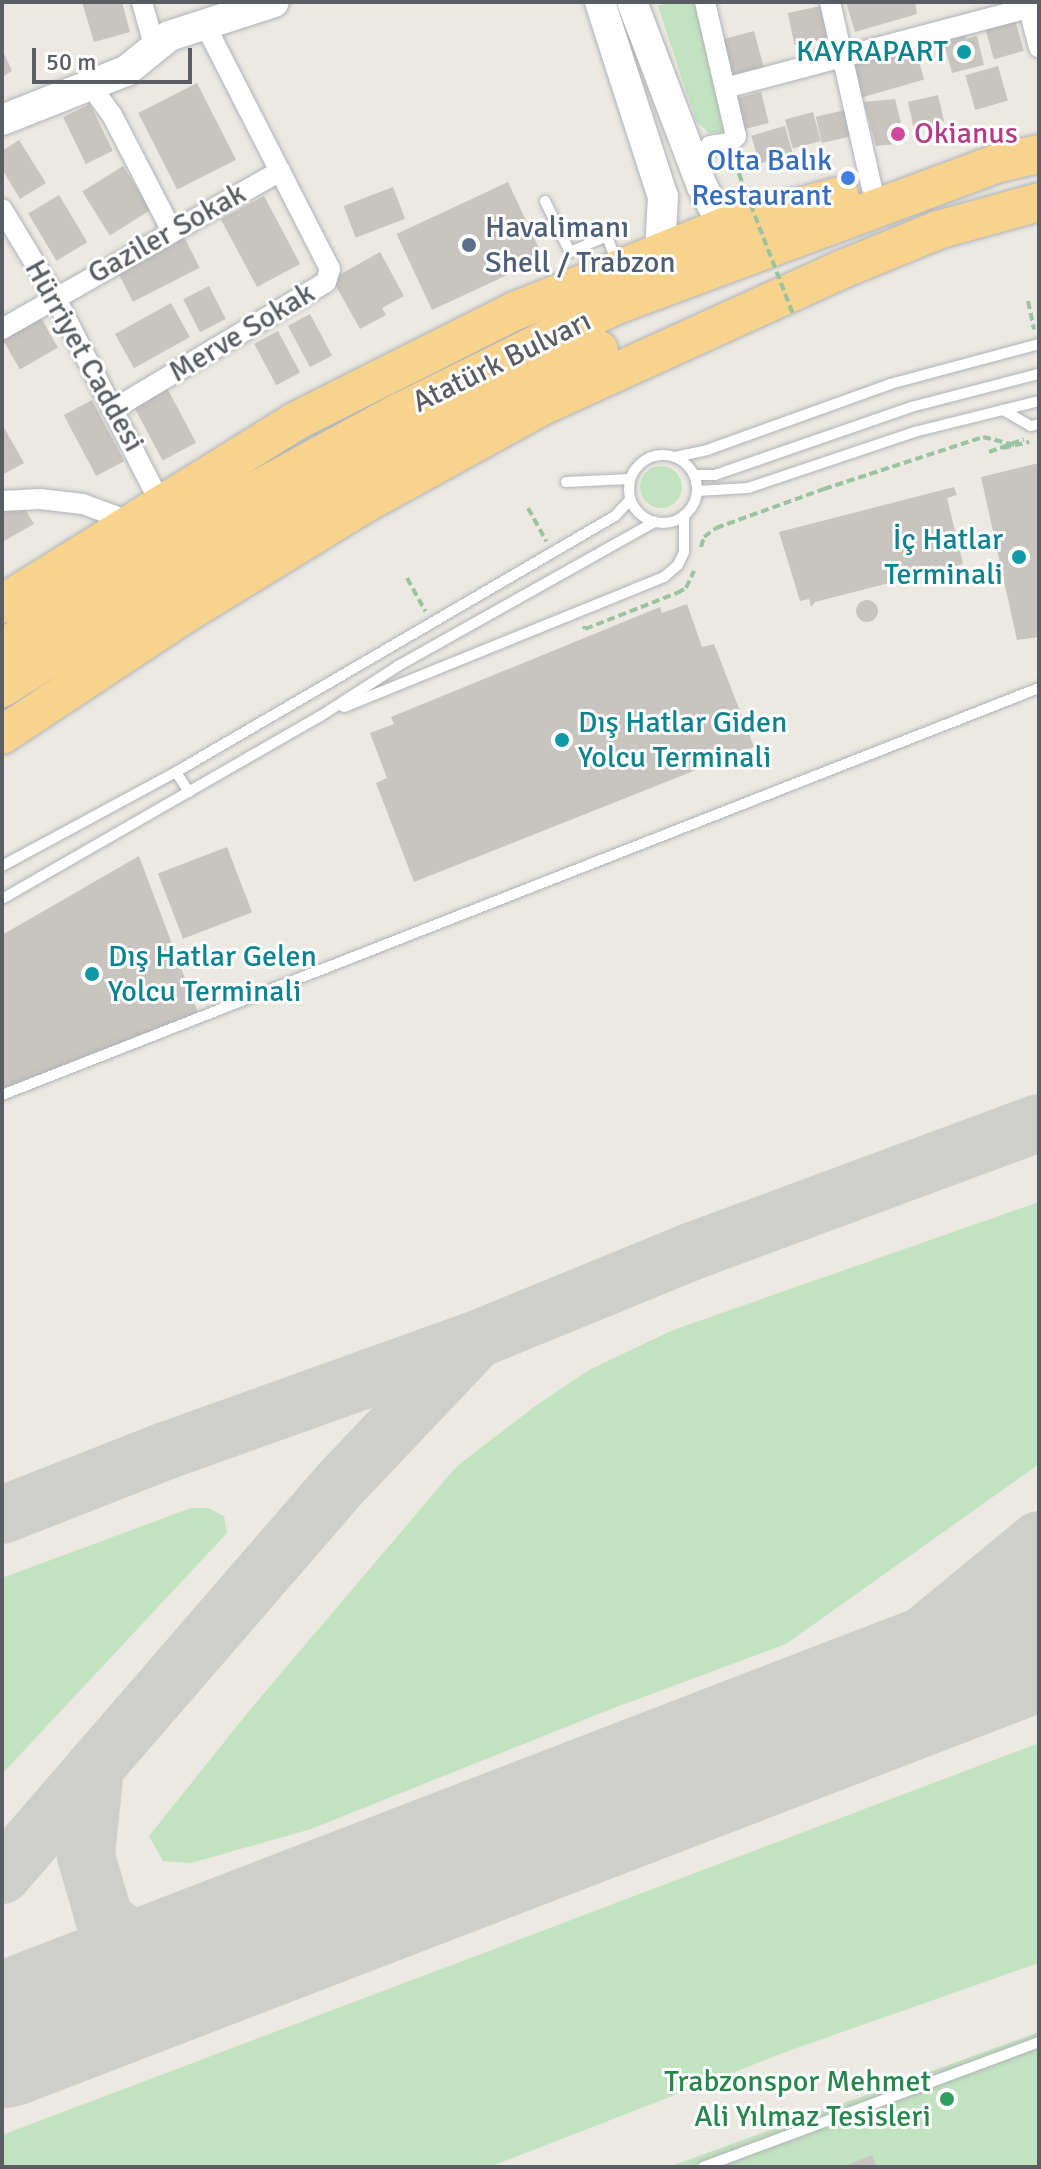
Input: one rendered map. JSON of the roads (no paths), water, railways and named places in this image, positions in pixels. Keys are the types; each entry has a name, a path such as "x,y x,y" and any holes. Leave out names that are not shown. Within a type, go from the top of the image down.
{"highway":[{"name":"Atatürk Bulvarı","path":"2,688 261,526 406,425 614,306 995,164 1039,154"},
{"path":"2,604 234,458 338,400 515,311 724,227 872,188 995,164"},
{"path":"2,735 188,612 364,504 542,406 741,312 910,241 1039,200"},
{"name":"Atatürk Bulvarı","path":"2,649 198,522 406,425 637,331 845,252 960,214 1039,200"}],"main road":[{"path":"2,120 126,71 169,36 274,2"},
{"path":"600,2 663,197 660,251"},
{"path":"632,2 702,186 724,227"}],"street":[{"path":"142,2 155,49"},
{"path":"705,2 736,136 729,143 710,146"},
{"path":"830,2 872,188"},
{"path":"725,88 1032,5 1039,47"},
{"name":"Merve Sokak","path":"114,409 326,282 330,269 204,23"},
{"path":"90,85 112,115 172,231"},
{"name":"Gaziler Sokak","path":"2,329 280,171"},
{"name":"Hürriyet Caddesi","path":"2,209 55,297 114,409 146,513"},
{"path":"2,501 40,499 146,513"}],"lane":[{"path":"545,201 570,252 607,236 620,269"},
{"path":"684,515 674,521 655,522 645,518 630,500 630,479 635,469 653,456 675,457 707,450 890,384 1039,344"},
{"path":"694,475 715,475 911,407 1039,374"},
{"path":"697,491 748,488 914,432 1039,401"},
{"path":"1003,410 1031,426 1039,424"},
{"path":"319,717 664,577 678,565 684,552 684,515 697,491 694,475 675,457"},
{"path":"566,482 630,479"},
{"path":"2,866 176,772 615,516 630,500"},
{"path":"2,899 319,717 398,666 655,522"},
{"path":"2,1095 1039,688"},
{"path":"176,772 189,792"},
{"path":"703,2167 1039,2042"}],"place":[{"name":"KAYRAPART","path":"964,52"},
{"name":"Okianus","path":"898,134"},
{"name":"Olta Balık Restaurant","path":"848,178"},
{"name":"Havalimanı Shell / Trabzon","path":"469,245"},
{"name":"İç Hatlar Terminali","path":"1019,557"},
{"name":"Dış Hatlar Giden Yolcu Terminali","path":"562,740"},
{"name":"Dış Hatlar Gelen Yolcu Terminali","path":"92,974"},
{"name":"Trabzonspor Mehmet Ali Yılmaz Tesisleri","path":"947,2099"}]}
